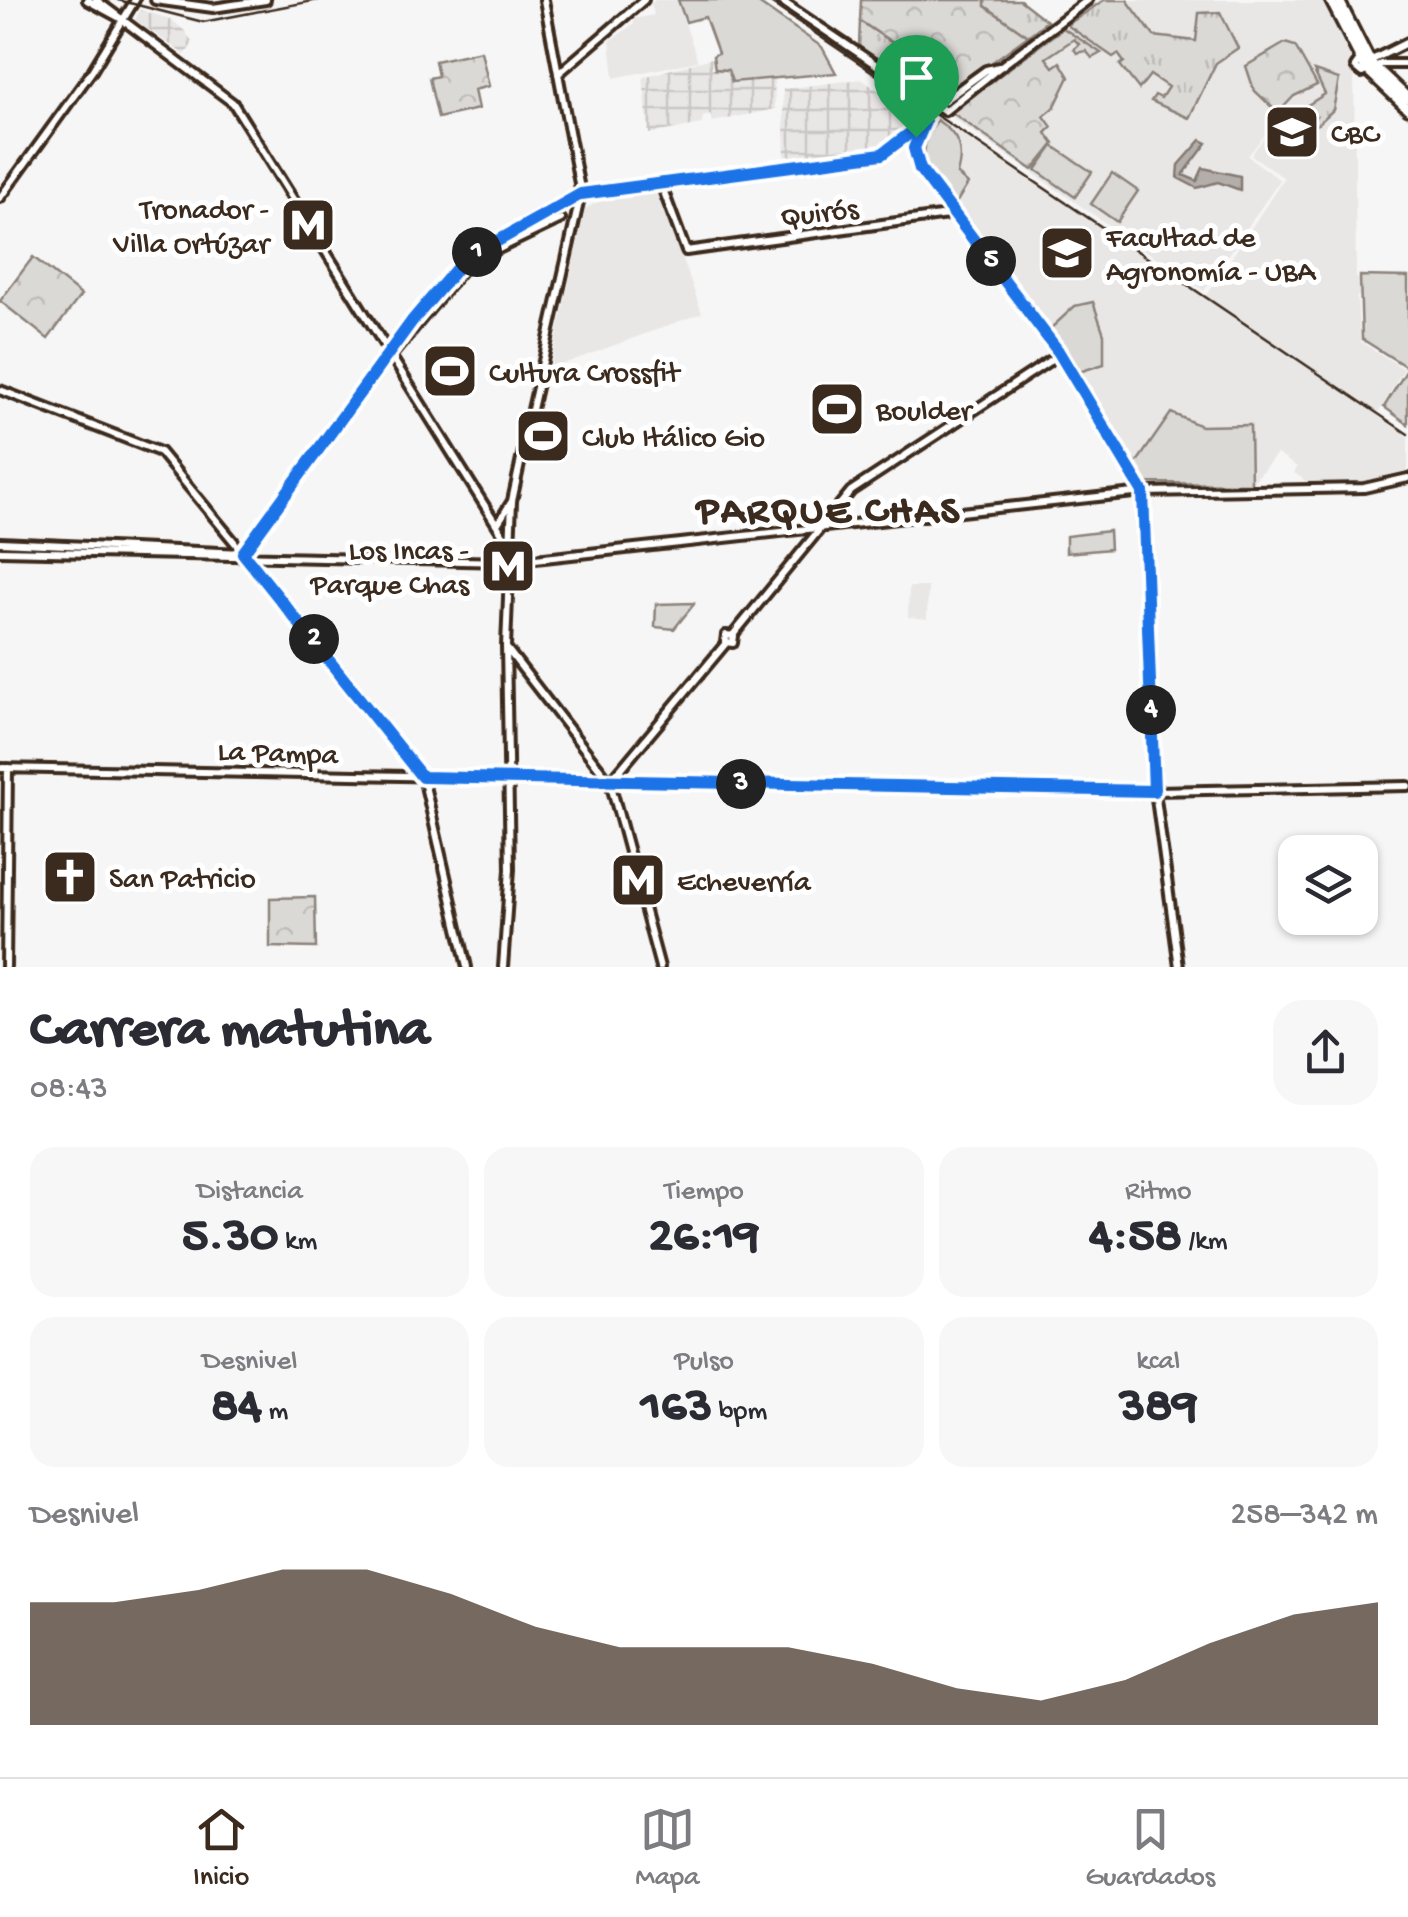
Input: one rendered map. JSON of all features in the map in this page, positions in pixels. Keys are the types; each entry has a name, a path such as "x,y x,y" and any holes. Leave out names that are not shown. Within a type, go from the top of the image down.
{"main road":[{"path":"87,0 126,24"},
{"path":"96,0 233,103 508,543"},
{"path":"0,198 126,24 135,0"},
{"path":"156,0 212,8 266,0"},
{"path":"503,967 509,780 508,543 512,501 581,194 544,0"},
{"path":"558,74 644,0"},
{"path":"780,0 943,107 1088,0"},
{"path":"1330,0 1370,64 1408,109"},
{"path":"1339,0 1370,64 1408,98"},
{"path":"1370,64 1408,42"},
{"path":"1370,64 1408,64"},
{"path":"243,553 462,268 494,246 581,194 882,154 927,122 918,155 944,198 1060,354 1143,492 1154,791 1178,967"},
{"name":"Quirós","path":"661,184 686,251 956,214"},
{"path":"561,219 564,206"},
{"path":"525,230 561,219"},
{"path":"561,219 573,227"},
{"path":"610,782 726,643 726,635 733,636 817,539 821,528 854,488 1060,354"},
{"path":"0,390 156,450 243,553 422,777 467,967"},
{"path":"0,551 243,553 508,562 1143,492 1370,488 1407,478"},
{"path":"1370,488 1386,480"},
{"path":"498,522 512,501"},
{"path":"830,516 836,526"},
{"path":"803,530 817,539"},
{"path":"0,542 233,549 243,553"},
{"path":"507,650 610,782 660,967"},
{"path":"4,768 6,967"},
{"name":"La Pampa","path":"4,768 1154,791 1408,786"}],"shaded area":[{"path":"655,0 677,0 698,61 614,78 610,41 634,24 633,19 654,15 651,4"},
{"path":"1099,0 1326,0 1354,58 1356,278 1375,281 1374,296 1357,296 1360,341 1404,369 1377,415 1408,437 1408,470 1358,482 1309,483 1294,473 1297,467 1277,454 1251,484 1250,425 1201,426 1171,413 1135,465 1060,342 956,203 968,184 956,174 954,132 937,120 939,117 1205,298 1284,178 1251,155 1287,106 1248,156 1280,180 1204,291 947,114"},
{"path":"140,10 170,19 185,31 193,43 185,55 135,20"},
{"path":"712,58 712,69 728,70 732,82 774,77 775,109 713,122 710,115 703,117 702,124 649,134 643,77"},
{"path":"861,79 917,117 918,122 883,149 785,159 783,89"},
{"path":"1201,140 1207,143 1183,175 1197,181 1203,168 1240,176 1240,190 1218,182 1197,188 1178,178 1179,165"},
{"path":"659,191 702,313 550,369 585,209 603,199"},
{"path":"909,587 928,587 927,619 908,617"}],"green space":[{"path":"678,0 754,0 822,47 836,73 732,82 728,70 715,69 713,56 718,53 705,17 686,22"},
{"path":"861,0 985,0 985,6 1028,36 939,101 930,95 932,69 860,21"},
{"path":"985,0 1020,0 1047,21 1028,36 985,6"},
{"path":"1104,0 1127,0 1154,36 1196,41 1199,13 1220,12 1238,48 1216,63 1189,118 1151,101 1155,95 1161,98 1168,87 1150,75 1139,89 1120,65 1124,62 1118,54 1113,57 1067,25"},
{"path":"860,21 932,69 930,95 859,47"},
{"path":"1063,28 1101,53 1092,58 1086,51 1077,53 1074,49 1079,44 1074,39 1046,58 1053,67 1060,62 1069,77 1054,108 1044,116 1052,127 1046,133 1054,144 1033,170 951,112"},
{"path":"1285,43 1295,46 1317,85 1294,96 1278,113 1254,90 1246,66"},
{"path":"481,51 489,86 474,90 478,109 438,118 429,78 438,76 435,61"},
{"path":"1314,71 1339,79 1333,110 1317,125 1311,124 1316,116 1308,117 1303,108 1325,94"},
{"path":"937,120 958,143 957,174 968,184 956,203 927,164 925,145"},
{"path":"1053,146 1092,172 1075,197 1036,170"},
{"path":"1112,173 1138,191 1117,222 1091,204"},
{"path":"33,257 81,295 48,339 0,301"},
{"path":"1360,276 1408,277 1408,368 1362,339"},
{"path":"1093,302 1104,334 1104,364 1079,372 1050,329 1075,306"},
{"path":"1408,368 1408,424 1384,407"},
{"path":"1171,413 1201,426 1250,425 1251,484 1146,483 1135,465"},
{"path":"1109,531 1110,549 1066,553 1066,536"},
{"path":"694,603 674,629 655,627 656,604"},
{"path":"315,897 316,948 270,947 270,898"}],"tunnel":[{"path":"929,123 947,108"}],"railway":[{"path":"118,0 203,22 318,0"},
{"path":"766,0 1408,434"}],"place":[{"name":"CBC","path":"1292,132"},
{"name":"Tronador - Villa Ortúzar","path":"308,225"},
{"name":"Facultad de Agronomía - UBA","path":"1067,253"},
{"name":"Cultura Crossfit","path":"450,371"},
{"name":"Boulder","path":"837,409"},
{"name":"Club Itálico Gio","path":"543,436"},
{"name":"Los Incas - Parque Chas","path":"508,566"},
{"name":"San Patricio","path":"70,877"},
{"name":"Echeverría","path":"638,880"}],"district":[{"name":"PARQUE CHAS","path":"829,507"}],"route":[{"path":"925,122 916,137 914,152 920,169 1058,351 1143,492 1154,791 422,777 243,553 391,356 412,321 460,262 581,194 882,154 925,122"}]}
